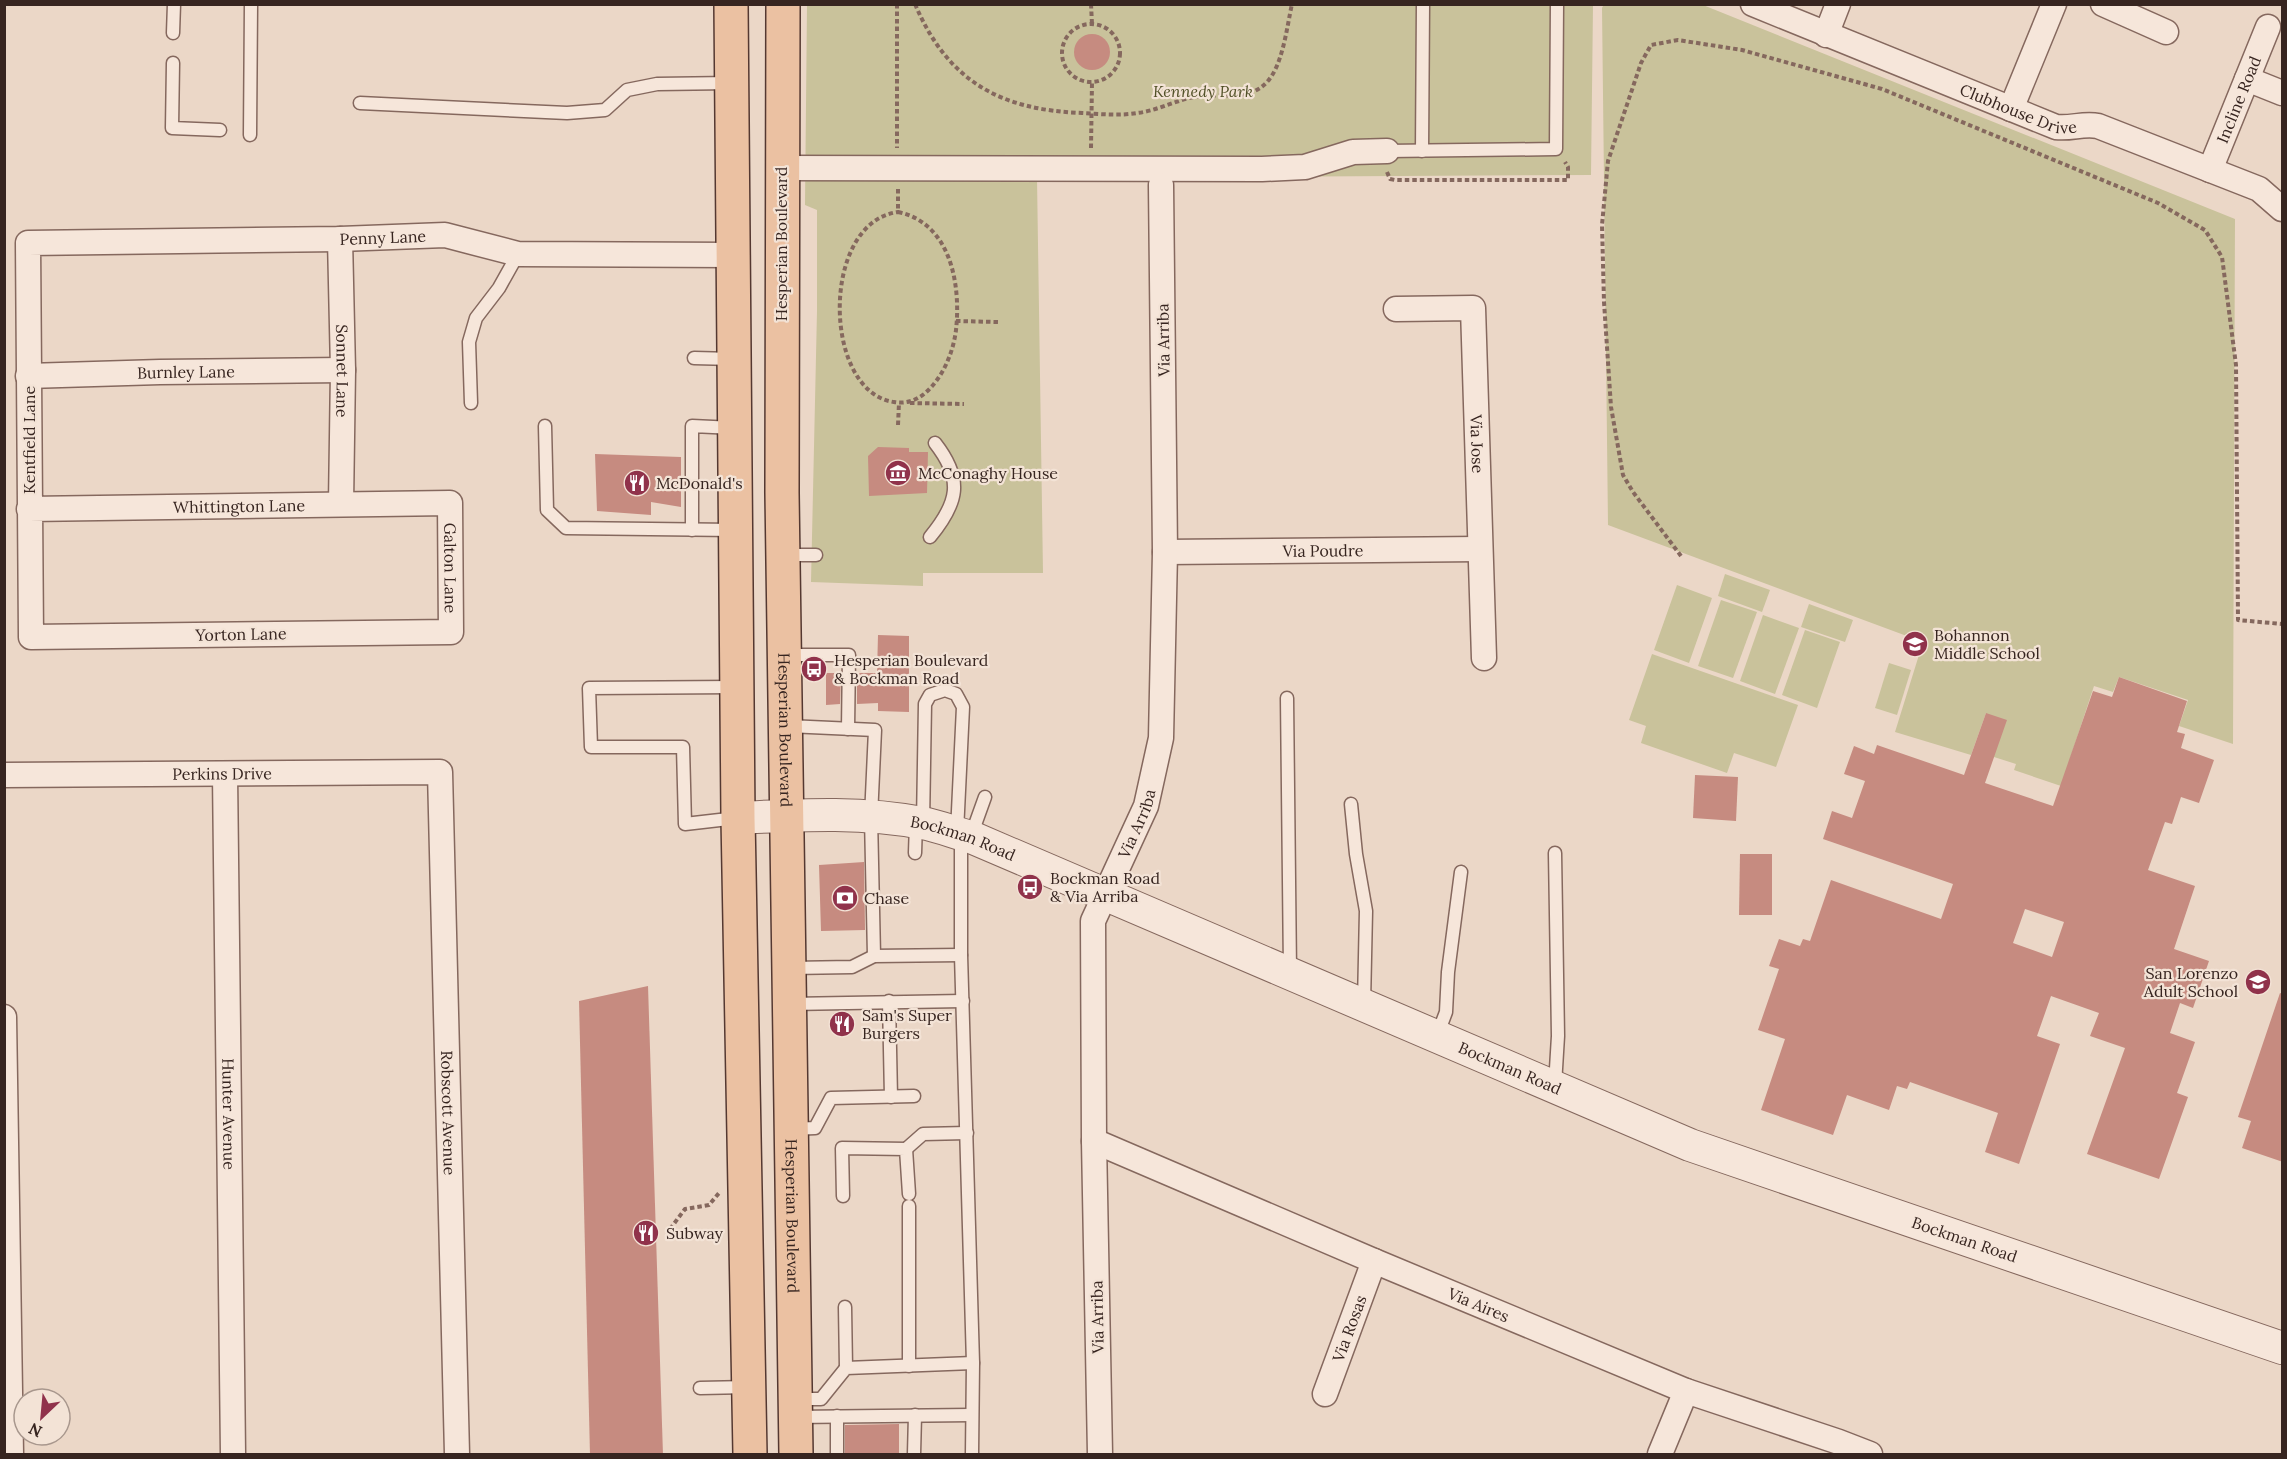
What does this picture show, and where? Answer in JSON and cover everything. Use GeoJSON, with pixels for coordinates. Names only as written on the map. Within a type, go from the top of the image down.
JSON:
{"type":"FeatureCollection","features":[{"type":"Feature","properties":{"kind":"main road"},"geometry":{"type":"LineString","coordinates":[[731,4],[738,818],[750,1455]]}},
{"type":"Feature","properties":{"kind":"main road","name":"Hesperian Boulevard"},"geometry":{"type":"LineString","coordinates":[[783,4],[782,555],[796,1455]]}},
{"type":"Feature","properties":{"kind":"main road"},"geometry":{"type":"LineString","coordinates":[[734,359],[768,387],[781,431]]}},
{"type":"Feature","properties":{"kind":"main road"},"geometry":{"type":"LineString","coordinates":[[747,1205],[767,1257],[772,1384],[795,1408]]}},
{"type":"Feature","properties":{"kind":"main road"},"geometry":{"type":"LineString","coordinates":[[750,1387],[776,1412],[776,1455]]}},
{"type":"Feature","properties":{"kind":"street","name":"Clubhouse Drive"},"geometry":{"type":"LineString","coordinates":[[1753,4],[2056,127],[2066,128],[2087,124],[2098,126],[2259,189],[2283,209]]}},
{"type":"Feature","properties":{"kind":"street"},"geometry":{"type":"LineString","coordinates":[[1826,35],[1838,4]]}},
{"type":"Feature","properties":{"kind":"street"},"geometry":{"type":"LineString","coordinates":[[2011,109],[2054,4]]}},
{"type":"Feature","properties":{"kind":"street"},"geometry":{"type":"LineString","coordinates":[[2103,4],[2166,32]]}},
{"type":"Feature","properties":{"kind":"street","name":"Incline Road"},"geometry":{"type":"LineString","coordinates":[[2210,170],[2268,27]]}},
{"type":"Feature","properties":{"kind":"street"},"geometry":{"type":"LineString","coordinates":[[2247,79],[2283,93]]}},
{"type":"Feature","properties":{"kind":"street"},"geometry":{"type":"LineString","coordinates":[[782,168],[1262,170],[1305,167],[1353,152],[1387,157]]}},
{"type":"Feature","properties":{"kind":"street","name":"Via Arriba"},"geometry":{"type":"LineString","coordinates":[[1100,1455],[1094,1141],[1093,921],[1146,806],[1161,738],[1165,552],[1161,185]]}},
{"type":"Feature","properties":{"kind":"street","name":"Penny Lane"},"geometry":{"type":"LineString","coordinates":[[28,243],[340,239],[445,235],[518,254],[734,255]]}},
{"type":"Feature","properties":{"kind":"street","name":"Sonnet Lane"},"geometry":{"type":"LineString","coordinates":[[340,239],[343,370],[341,504]]}},
{"type":"Feature","properties":{"kind":"street","name":"Kentfield Lane"},"geometry":{"type":"LineString","coordinates":[[28,243],[31,637]]}},
{"type":"Feature","properties":{"kind":"street","name":"Via Jose"},"geometry":{"type":"LineString","coordinates":[[1396,309],[1473,308],[1484,658]]}},
{"type":"Feature","properties":{"kind":"street","name":"Burnley Lane"},"geometry":{"type":"LineString","coordinates":[[28,376],[343,370]]}},
{"type":"Feature","properties":{"kind":"street","name":"Whittington Lane"},"geometry":{"type":"LineString","coordinates":[[29,509],[450,504]]}},
{"type":"Feature","properties":{"kind":"street","name":"Galton Lane"},"geometry":{"type":"LineString","coordinates":[[450,504],[451,632]]}},
{"type":"Feature","properties":{"kind":"street","name":"Via Poudre"},"geometry":{"type":"LineString","coordinates":[[1165,552],[1479,549]]}},
{"type":"Feature","properties":{"kind":"street","name":"Yorton Lane"},"geometry":{"type":"LineString","coordinates":[[31,637],[451,632]]}},
{"type":"Feature","properties":{"kind":"street","name":"Perkins Drive"},"geometry":{"type":"LineString","coordinates":[[4,776],[440,772]]}},
{"type":"Feature","properties":{"kind":"street","name":"Robscott Avenue"},"geometry":{"type":"LineString","coordinates":[[440,772],[457,1455]]}},
{"type":"Feature","properties":{"kind":"street","name":"Hunter Avenue"},"geometry":{"type":"LineString","coordinates":[[225,774],[233,1455]]}},
{"type":"Feature","properties":{"kind":"street","name":"Bockman Road"},"geometry":{"type":"LineString","coordinates":[[738,818],[828,815],[871,818],[920,823],[963,835],[1105,893],[1728,1159],[2283,1348]]}},
{"type":"Feature","properties":{"kind":"street"},"geometry":{"type":"LineString","coordinates":[[4,1017],[11,1455]]}},
{"type":"Feature","properties":{"kind":"street","name":"Via Aires"},"geometry":{"type":"LineString","coordinates":[[1094,1141],[1374,1262],[1686,1391],[1839,1442],[1870,1455]]}},
{"type":"Feature","properties":{"kind":"street","name":"Via Rosas"},"geometry":{"type":"LineString","coordinates":[[1325,1394],[1374,1262]]}},
{"type":"Feature","properties":{"kind":"street"},"geometry":{"type":"LineString","coordinates":[[1660,1455],[1686,1391]]}},
{"type":"Feature","properties":{"kind":"lane"},"geometry":{"type":"LineString","coordinates":[[173,33],[174,4]]}},
{"type":"Feature","properties":{"kind":"lane"},"geometry":{"type":"LineString","coordinates":[[250,135],[251,4]]}},
{"type":"Feature","properties":{"kind":"lane"},"geometry":{"type":"LineString","coordinates":[[1422,151],[1423,4]]}},
{"type":"Feature","properties":{"kind":"lane"},"geometry":{"type":"LineString","coordinates":[[1387,157],[1422,151],[1556,149],[1557,4]]}},
{"type":"Feature","properties":{"kind":"lane"},"geometry":{"type":"LineString","coordinates":[[173,63],[172,128],[220,130]]}},
{"type":"Feature","properties":{"kind":"lane"},"geometry":{"type":"LineString","coordinates":[[360,103],[567,113],[605,110],[627,90],[657,84],[732,83]]}},
{"type":"Feature","properties":{"kind":"lane"},"geometry":{"type":"LineString","coordinates":[[471,403],[469,342],[476,318],[500,288],[518,254]]}},
{"type":"Feature","properties":{"kind":"lane"},"geometry":{"type":"LineString","coordinates":[[694,358],[734,359]]}},
{"type":"Feature","properties":{"kind":"lane"},"geometry":{"type":"LineString","coordinates":[[545,426],[547,510],[566,528],[736,530]]}},
{"type":"Feature","properties":{"kind":"lane"},"geometry":{"type":"LineString","coordinates":[[692,530],[693,426],[735,428]]}},
{"type":"Feature","properties":{"kind":"lane"},"geometry":{"type":"LineString","coordinates":[[930,537],[950,510],[954,495],[953,480],[946,457],[935,443]]}},
{"type":"Feature","properties":{"kind":"lane"},"geometry":{"type":"LineString","coordinates":[[782,555],[816,555]]}},
{"type":"Feature","properties":{"kind":"lane"},"geometry":{"type":"LineString","coordinates":[[783,654],[849,655],[848,729]]}},
{"type":"Feature","properties":{"kind":"lane"},"geometry":{"type":"LineString","coordinates":[[737,687],[590,688],[591,747],[683,747],[685,824],[738,818]]}},
{"type":"Feature","properties":{"kind":"lane"},"geometry":{"type":"LineString","coordinates":[[915,853],[920,823],[925,704],[930,695],[945,690],[956,694],[963,707],[961,955],[973,1364],[972,1455]]}},
{"type":"Feature","properties":{"kind":"lane"},"geometry":{"type":"LineString","coordinates":[[1287,698],[1290,972]]}},
{"type":"Feature","properties":{"kind":"lane"},"geometry":{"type":"LineString","coordinates":[[784,726],[875,730],[871,818],[874,956]]}},
{"type":"Feature","properties":{"kind":"lane"},"geometry":{"type":"LineString","coordinates":[[963,835],[985,797]]}},
{"type":"Feature","properties":{"kind":"lane"},"geometry":{"type":"LineString","coordinates":[[1351,804],[1356,854],[1366,911],[1364,1005]]}},
{"type":"Feature","properties":{"kind":"lane"},"geometry":{"type":"LineString","coordinates":[[1555,853],[1558,1036],[1555,1086]]}},
{"type":"Feature","properties":{"kind":"lane"},"geometry":{"type":"LineString","coordinates":[[1437,1036],[1446,1012],[1448,972],[1461,872]]}},
{"type":"Feature","properties":{"kind":"lane"},"geometry":{"type":"LineString","coordinates":[[787,968],[852,967],[874,956],[961,955]]}},
{"type":"Feature","properties":{"kind":"lane"},"geometry":{"type":"LineString","coordinates":[[889,1001],[891,1097]]}},
{"type":"Feature","properties":{"kind":"lane"},"geometry":{"type":"LineString","coordinates":[[788,1004],[963,1001]]}},
{"type":"Feature","properties":{"kind":"lane"},"geometry":{"type":"LineString","coordinates":[[790,1129],[815,1128],[831,1098],[914,1096]]}},
{"type":"Feature","properties":{"kind":"lane"},"geometry":{"type":"LineString","coordinates":[[843,1196],[842,1148],[906,1149],[923,1134],[967,1132]]}},
{"type":"Feature","properties":{"kind":"lane"},"geometry":{"type":"LineString","coordinates":[[906,1149],[909,1200],[909,1366]]}},
{"type":"Feature","properties":{"kind":"lane"},"geometry":{"type":"LineString","coordinates":[[795,1408],[821,1399],[846,1368],[845,1306]]}},
{"type":"Feature","properties":{"kind":"lane"},"geometry":{"type":"LineString","coordinates":[[846,1368],[973,1364]]}},
{"type":"Feature","properties":{"kind":"lane"},"geometry":{"type":"LineString","coordinates":[[700,1388],[750,1387]]}},
{"type":"Feature","properties":{"kind":"lane"},"geometry":{"type":"LineString","coordinates":[[795,1408],[837,1416],[971,1415]]}},
{"type":"Feature","properties":{"kind":"lane"},"geometry":{"type":"LineString","coordinates":[[914,1455],[915,1415]]}},
{"type":"Feature","properties":{"kind":"lane"},"geometry":{"type":"LineString","coordinates":[[837,1416],[837,1455]]}},
{"type":"Feature","properties":{"kind":"path"},"geometry":{"type":"LineString","coordinates":[[897,4],[897,157]]}},
{"type":"Feature","properties":{"kind":"path"},"geometry":{"type":"LineString","coordinates":[[915,4],[935,42],[951,63],[993,95],[1031,109],[1092,114],[1135,114],[1193,97],[1234,96],[1247,94],[1259,88],[1273,74],[1286,35],[1292,4]]}},
{"type":"Feature","properties":{"kind":"path"},"geometry":{"type":"LineString","coordinates":[[1091,4],[1092,24]]}},
{"type":"Feature","properties":{"kind":"path"},"geometry":{"type":"LineString","coordinates":[[1092,24],[1110,31],[1116,39],[1120,58],[1117,68],[1110,75],[1092,82],[1074,77],[1064,62],[1062,53],[1068,36],[1074,30],[1092,24]]}},
{"type":"Feature","properties":{"kind":"path"},"geometry":{"type":"LineString","coordinates":[[1682,556],[1633,492],[1623,475],[1611,407],[1604,302],[1602,225],[1608,161],[1641,63],[1651,45],[1678,40],[1742,50],[1882,89],[2158,203],[2205,230],[2222,257],[2236,364],[2238,620],[2283,624]]}},
{"type":"Feature","properties":{"kind":"path"},"geometry":{"type":"LineString","coordinates":[[1091,149],[1092,82]]}},
{"type":"Feature","properties":{"kind":"path"},"geometry":{"type":"LineString","coordinates":[[1387,157],[1390,179],[1395,180],[1568,180],[1568,167],[1556,149]]}},
{"type":"Feature","properties":{"kind":"path"},"geometry":{"type":"LineString","coordinates":[[898,182],[898,212]]}},
{"type":"Feature","properties":{"kind":"path"},"geometry":{"type":"LineString","coordinates":[[898,403],[917,399],[938,378],[952,349],[957,321],[956,287],[949,260],[940,240],[923,221],[898,212],[887,213],[868,225],[854,245],[842,282],[840,317],[846,352],[862,382],[878,397],[886,401],[898,403],[964,404]]}},
{"type":"Feature","properties":{"kind":"path"},"geometry":{"type":"LineString","coordinates":[[957,321],[998,322]]}},
{"type":"Feature","properties":{"kind":"path"},"geometry":{"type":"LineString","coordinates":[[898,403],[898,425]]}},
{"type":"Feature","properties":{"kind":"path"},"geometry":{"type":"LineString","coordinates":[[670,1229],[685,1209],[709,1205],[746,1161]]}},
{"type":"Feature","properties":{"kind":"green space"},"geometry":{"type":"Polygon","coordinates":[[[1604,4],[1703,5],[2235,219],[2233,744],[2179,726],[2188,700],[2119,677],[2113,692],[2094,686],[2061,786],[2014,770],[2016,764],[1994,757],[1986,713],[1971,755],[1895,732],[1923,642],[1608,525],[1602,8],[1604,4]]]}},
{"type":"Feature","properties":{"kind":"green space","name":"Kennedy Park"},"geometry":{"type":"Polygon","coordinates":[[[807,5],[1593,5],[1591,175],[1037,178],[1043,573],[923,573],[923,586],[811,582],[817,210],[805,205],[807,5]]]}},
{"type":"Feature","properties":{"kind":"green space"},"geometry":{"type":"Polygon","coordinates":[[[1725,574],[1770,590],[1762,612],[1718,596],[1725,574]]]}},
{"type":"Feature","properties":{"kind":"green space"},"geometry":{"type":"Polygon","coordinates":[[[1677,585],[1712,598],[1689,663],[1654,650],[1677,585]]]}},
{"type":"Feature","properties":{"kind":"green space"},"geometry":{"type":"Polygon","coordinates":[[[1721,600],[1757,612],[1733,678],[1698,666],[1721,600]]]}},
{"type":"Feature","properties":{"kind":"green space"},"geometry":{"type":"Polygon","coordinates":[[[1809,604],[1853,620],[1845,642],[1801,627],[1809,604]]]}},
{"type":"Feature","properties":{"kind":"green space"},"geometry":{"type":"Polygon","coordinates":[[[1763,615],[1799,628],[1775,694],[1740,681],[1763,615]]]}},
{"type":"Feature","properties":{"kind":"green space"},"geometry":{"type":"Polygon","coordinates":[[[1805,630],[1840,642],[1817,708],[1782,695],[1805,630]]]}},
{"type":"Feature","properties":{"kind":"green space"},"geometry":{"type":"Polygon","coordinates":[[[1652,654],[1798,705],[1776,767],[1734,753],[1727,773],[1641,743],[1646,726],[1629,720],[1652,654]]]}},
{"type":"Feature","properties":{"kind":"green space"},"geometry":{"type":"Polygon","coordinates":[[[1889,663],[1911,670],[1897,715],[1875,708],[1889,663]]]}},
{"type":"Feature","properties":{"kind":"building"},"geometry":{"type":"Polygon","coordinates":[[[1092,34],[1105,39],[1110,52],[1105,65],[1092,70],[1079,65],[1074,52],[1079,39],[1092,34]]]}},
{"type":"Feature","properties":{"kind":"building","name":"McConaghy House"},"geometry":{"type":"Polygon","coordinates":[[[878,447],[909,448],[909,452],[928,452],[927,493],[869,496],[868,456],[878,447]]]}},
{"type":"Feature","properties":{"kind":"building"},"geometry":{"type":"Polygon","coordinates":[[[595,454],[681,457],[681,507],[651,502],[651,515],[597,511],[595,454]]]}},
{"type":"Feature","properties":{"kind":"building"},"geometry":{"type":"Polygon","coordinates":[[[878,635],[909,636],[909,712],[878,711],[878,703],[857,704],[857,673],[877,673],[878,635]]]}},
{"type":"Feature","properties":{"kind":"building"},"geometry":{"type":"Polygon","coordinates":[[[826,673],[841,673],[840,704],[826,705],[826,673]]]}},
{"type":"Feature","properties":{"kind":"building"},"geometry":{"type":"Polygon","coordinates":[[[2119,677],[2187,701],[2177,732],[2185,734],[2181,748],[2214,760],[2199,803],[2181,797],[2172,824],[2165,822],[2148,870],[2195,886],[2174,949],[2209,961],[2193,1008],[2180,1003],[2170,1033],[2195,1042],[2177,1093],[2188,1097],[2159,1179],[2087,1154],[2125,1048],[2090,1036],[2099,1013],[2051,996],[2037,1036],[2060,1044],[2019,1164],[1985,1152],[1998,1113],[1910,1082],[1907,1089],[1897,1086],[1889,1110],[1847,1095],[1833,1135],[1761,1110],[1785,1039],[1758,1030],[1779,969],[1769,966],[1779,939],[1800,946],[1803,939],[1810,941],[1831,880],[1941,919],[1953,884],[1823,839],[1832,811],[1852,818],[1865,781],[1844,774],[1854,746],[1874,754],[1877,745],[1964,775],[1986,713],[2007,720],[1985,783],[2053,806],[2093,691],[2112,697],[2119,677]],[[2025,909],[2013,943],[2052,957],[2064,922],[2025,909]]]}},
{"type":"Feature","properties":{"kind":"building"},"geometry":{"type":"Polygon","coordinates":[[[1695,775],[1738,777],[1736,821],[1693,818],[1695,775]]]}},
{"type":"Feature","properties":{"kind":"building"},"geometry":{"type":"Polygon","coordinates":[[[1740,854],[1772,854],[1772,915],[1739,915],[1740,854]]]}},
{"type":"Feature","properties":{"kind":"building","name":"Chase"},"geometry":{"type":"Polygon","coordinates":[[[864,862],[865,930],[821,931],[819,865],[864,862]]]}},
{"type":"Feature","properties":{"kind":"building"},"geometry":{"type":"Polygon","coordinates":[[[648,986],[663,1455],[590,1455],[579,1001],[648,986]]]}},
{"type":"Feature","properties":{"kind":"building"},"geometry":{"type":"Polygon","coordinates":[[[2280,993],[2283,994],[2283,1162],[2242,1148],[2251,1121],[2238,1117],[2280,993]]]}},
{"type":"Feature","properties":{"kind":"building"},"geometry":{"type":"Polygon","coordinates":[[[899,1424],[899,1455],[845,1455],[845,1425],[899,1424]]]}},
{"type":"Feature","properties":{"kind":"place","name":"McConaghy House"},"geometry":{"type":"Point","coordinates":[898,473]}},
{"type":"Feature","properties":{"kind":"place","name":"McDonald's"},"geometry":{"type":"Point","coordinates":[637,483]}},
{"type":"Feature","properties":{"kind":"place","name":"Bohannon Middle School"},"geometry":{"type":"Point","coordinates":[1915,644]}},
{"type":"Feature","properties":{"kind":"place","name":"Hesperian Boulevard & Bockman Road"},"geometry":{"type":"Point","coordinates":[814,669]}},
{"type":"Feature","properties":{"kind":"place","name":"Bockman Road & Via Arriba"},"geometry":{"type":"Point","coordinates":[1030,887]}},
{"type":"Feature","properties":{"kind":"place","name":"Chase"},"geometry":{"type":"Point","coordinates":[845,898]}},
{"type":"Feature","properties":{"kind":"place","name":"San Lorenzo Adult School"},"geometry":{"type":"Point","coordinates":[2258,982]}},
{"type":"Feature","properties":{"kind":"place","name":"Sam's Super Burgers"},"geometry":{"type":"Point","coordinates":[842,1024]}},
{"type":"Feature","properties":{"kind":"place","name":"Subway"},"geometry":{"type":"Point","coordinates":[646,1233]}}]}
